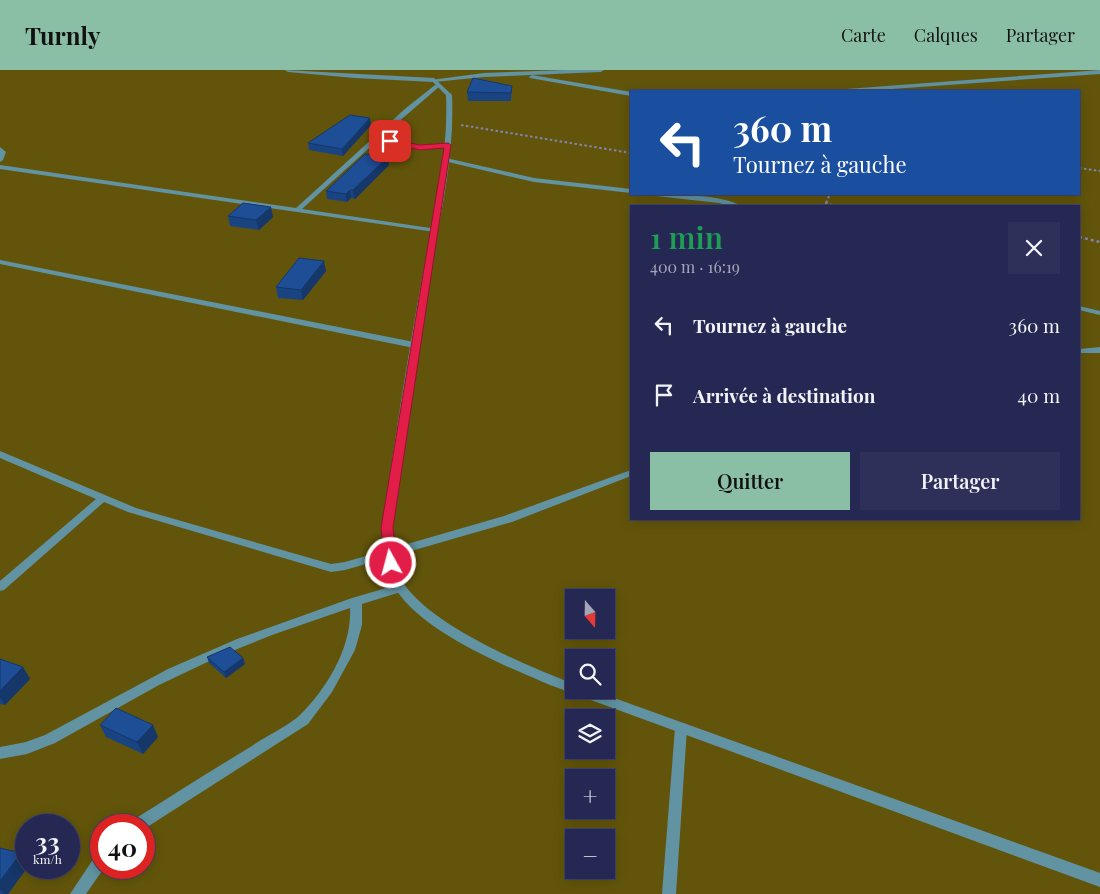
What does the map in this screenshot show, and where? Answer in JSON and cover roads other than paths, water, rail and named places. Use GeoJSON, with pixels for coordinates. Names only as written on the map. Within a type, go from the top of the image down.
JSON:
{"type":"FeatureCollection","features":[{"type":"Feature","properties":{"kind":"street"},"geometry":{"type":"LineString","coordinates":[[288,70],[436,83],[484,75],[601,70]]}},
{"type":"Feature","properties":{"kind":"street"},"geometry":{"type":"LineString","coordinates":[[484,75],[500,70]]}},
{"type":"Feature","properties":{"kind":"street"},"geometry":{"type":"LineString","coordinates":[[859,90],[1100,72]]}},
{"type":"Feature","properties":{"kind":"street"},"geometry":{"type":"LineString","coordinates":[[512,74],[630,94]]}},
{"type":"Feature","properties":{"kind":"street"},"geometry":{"type":"LineString","coordinates":[[436,83],[449,95],[450,123],[448,145],[414,346],[387,528],[388,552],[393,574],[400,588],[416,605],[478,645],[531,673],[565,686]]}},
{"type":"Feature","properties":{"kind":"street"},"geometry":{"type":"LineString","coordinates":[[296,211],[436,83]]}},
{"type":"Feature","properties":{"kind":"street"},"geometry":{"type":"LineString","coordinates":[[378,138],[420,148],[448,145]]}},
{"type":"Feature","properties":{"kind":"street"},"geometry":{"type":"LineString","coordinates":[[0,149],[3,152],[0,160]]}},
{"type":"Feature","properties":{"kind":"street"},"geometry":{"type":"LineString","coordinates":[[446,160],[525,179],[630,191]]}},
{"type":"Feature","properties":{"kind":"street"},"geometry":{"type":"LineString","coordinates":[[0,166],[435,230]]}},
{"type":"Feature","properties":{"kind":"street"},"geometry":{"type":"LineString","coordinates":[[665,195],[719,201],[734,205]]}},
{"type":"Feature","properties":{"kind":"street"},"geometry":{"type":"LineString","coordinates":[[0,262],[414,346]]}},
{"type":"Feature","properties":{"kind":"street"},"geometry":{"type":"LineString","coordinates":[[1080,308],[1100,313]]}},
{"type":"Feature","properties":{"kind":"street"},"geometry":{"type":"LineString","coordinates":[[1080,351],[1100,350]]}},
{"type":"Feature","properties":{"kind":"street"},"geometry":{"type":"LineString","coordinates":[[0,454],[132,510],[331,568],[345,566],[388,552],[508,519],[630,473]]}},
{"type":"Feature","properties":{"kind":"street"},"geometry":{"type":"LineString","coordinates":[[0,587],[103,498]]}},
{"type":"Feature","properties":{"kind":"street"},"geometry":{"type":"LineString","coordinates":[[0,753],[26,748],[50,739],[190,665],[356,601],[400,588]]}},
{"type":"Feature","properties":{"kind":"street"},"geometry":{"type":"LineString","coordinates":[[155,814],[303,720],[317,704],[350,647],[356,625],[356,601]]}},
{"type":"Feature","properties":{"kind":"street"},"geometry":{"type":"LineString","coordinates":[[602,699],[1100,880]]}},
{"type":"Feature","properties":{"kind":"street"},"geometry":{"type":"LineString","coordinates":[[669,894],[681,728]]}},
{"type":"Feature","properties":{"kind":"street"},"geometry":{"type":"LineString","coordinates":[[78,894],[90,876]]}}]}
